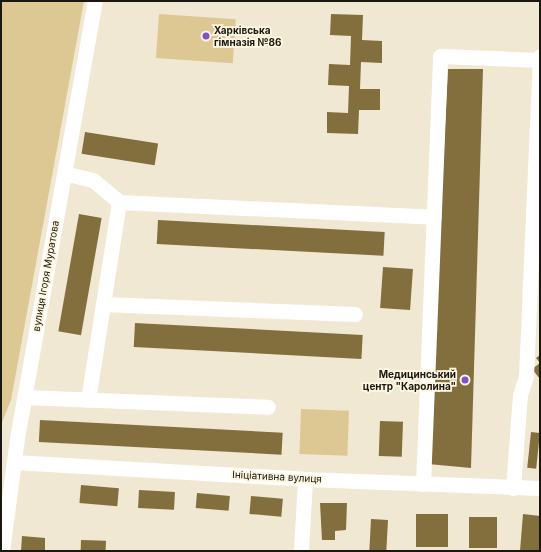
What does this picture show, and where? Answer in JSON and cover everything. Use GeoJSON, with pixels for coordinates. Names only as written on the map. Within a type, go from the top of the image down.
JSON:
{"type":"FeatureCollection","features":[{"type":"Feature","properties":{"kind":"street","name":"вулиця Ігоря Муратова"},"geometry":{"type":"LineString","coordinates":[[2,551],[24,397],[95,1]]}},
{"type":"Feature","properties":{"kind":"street"},"geometry":{"type":"LineString","coordinates":[[423,484],[440,56],[540,60]]}},
{"type":"Feature","properties":{"kind":"street"},"geometry":{"type":"LineString","coordinates":[[513,488],[520,395],[526,376],[537,156],[540,56]]}},
{"type":"Feature","properties":{"kind":"street"},"geometry":{"type":"LineString","coordinates":[[64,173],[93,180],[119,202],[434,217]]}},
{"type":"Feature","properties":{"kind":"street"},"geometry":{"type":"LineString","coordinates":[[88,400],[119,202]]}},
{"type":"Feature","properties":{"kind":"street"},"geometry":{"type":"LineString","coordinates":[[102,304],[355,314]]}},
{"type":"Feature","properties":{"kind":"street"},"geometry":{"type":"LineString","coordinates":[[24,397],[268,407]]}},
{"type":"Feature","properties":{"kind":"street","name":"Ініціативна вулиця"},"geometry":{"type":"LineString","coordinates":[[14,462],[305,479],[540,488]]}},
{"type":"Feature","properties":{"kind":"street"},"geometry":{"type":"LineString","coordinates":[[301,551],[305,479]]}},
{"type":"Feature","properties":{"kind":"shaded area"},"geometry":{"type":"Polygon","coordinates":[[[1,1],[84,1],[11,400],[1,425],[1,1]]]}},
{"type":"Feature","properties":{"kind":"shaded area"},"geometry":{"type":"Polygon","coordinates":[[[159,14],[236,19],[233,63],[156,58],[159,14]]]}},
{"type":"Feature","properties":{"kind":"shaded area"},"geometry":{"type":"Polygon","coordinates":[[[301,409],[349,411],[347,456],[299,454],[301,409]]]}},
{"type":"Feature","properties":{"kind":"building"},"geometry":{"type":"Polygon","coordinates":[[[331,14],[363,15],[362,40],[382,41],[382,63],[361,62],[360,89],[380,89],[380,110],[359,110],[358,134],[327,133],[327,112],[348,113],[349,86],[328,85],[329,64],[350,65],[351,36],[330,35],[331,14]]]}},
{"type":"Feature","properties":{"kind":"building"},"geometry":{"type":"Polygon","coordinates":[[[448,69],[483,69],[471,468],[428,464],[448,69]]]}},
{"type":"Feature","properties":{"kind":"building"},"geometry":{"type":"Polygon","coordinates":[[[85,132],[158,144],[155,165],[82,154],[85,132]]]}},
{"type":"Feature","properties":{"kind":"building"},"geometry":{"type":"Polygon","coordinates":[[[79,214],[102,218],[81,335],[58,331],[79,214]]]}},
{"type":"Feature","properties":{"kind":"building"},"geometry":{"type":"Polygon","coordinates":[[[158,220],[385,232],[383,256],[157,244],[158,220]]]}},
{"type":"Feature","properties":{"kind":"building"},"geometry":{"type":"Polygon","coordinates":[[[383,267],[413,269],[410,310],[380,308],[383,267]]]}},
{"type":"Feature","properties":{"kind":"building"},"geometry":{"type":"Polygon","coordinates":[[[135,323],[363,335],[361,359],[134,347],[135,323]]]}},
{"type":"Feature","properties":{"kind":"building"},"geometry":{"type":"Polygon","coordinates":[[[540,355],[540,363],[536,358],[540,355]]]}},
{"type":"Feature","properties":{"kind":"building"},"geometry":{"type":"Polygon","coordinates":[[[540,363],[540,379],[532,369],[540,363]]]}},
{"type":"Feature","properties":{"kind":"building"},"geometry":{"type":"Polygon","coordinates":[[[40,420],[283,433],[282,455],[39,442],[40,420]]]}},
{"type":"Feature","properties":{"kind":"building"},"geometry":{"type":"Polygon","coordinates":[[[380,421],[403,422],[402,457],[379,456],[380,421]]]}},
{"type":"Feature","properties":{"kind":"building"},"geometry":{"type":"Polygon","coordinates":[[[531,432],[540,433],[536,469],[527,468],[531,432]]]}},
{"type":"Feature","properties":{"kind":"building"},"geometry":{"type":"Polygon","coordinates":[[[81,485],[119,488],[117,506],[79,503],[81,485]]]}},
{"type":"Feature","properties":{"kind":"building"},"geometry":{"type":"Polygon","coordinates":[[[139,490],[175,492],[174,510],[138,508],[139,490]]]}},
{"type":"Feature","properties":{"kind":"building"},"geometry":{"type":"Polygon","coordinates":[[[197,493],[230,496],[229,511],[196,508],[197,493]]]}},
{"type":"Feature","properties":{"kind":"building"},"geometry":{"type":"Polygon","coordinates":[[[251,496],[283,499],[281,517],[249,514],[251,496]]]}},
{"type":"Feature","properties":{"kind":"building"},"geometry":{"type":"Polygon","coordinates":[[[320,503],[347,503],[346,530],[335,531],[335,540],[322,540],[320,503]]]}},
{"type":"Feature","properties":{"kind":"building"},"geometry":{"type":"Polygon","coordinates":[[[416,514],[448,514],[448,547],[416,547],[416,514]]]}},
{"type":"Feature","properties":{"kind":"building"},"geometry":{"type":"Polygon","coordinates":[[[523,514],[540,516],[540,551],[520,551],[523,514]]]}},
{"type":"Feature","properties":{"kind":"building"},"geometry":{"type":"Polygon","coordinates":[[[469,517],[497,517],[497,548],[469,548],[469,517]]]}},
{"type":"Feature","properties":{"kind":"building"},"geometry":{"type":"Polygon","coordinates":[[[371,519],[388,520],[386,551],[369,551],[371,519]]]}},
{"type":"Feature","properties":{"kind":"building"},"geometry":{"type":"Polygon","coordinates":[[[22,536],[45,538],[45,551],[21,551],[22,536]]]}},
{"type":"Feature","properties":{"kind":"building"},"geometry":{"type":"Polygon","coordinates":[[[81,540],[106,541],[106,551],[81,551],[81,540]]]}},
{"type":"Feature","properties":{"kind":"place","name":"Харківська гімназія №86"},"geometry":{"type":"Point","coordinates":[206,36]}},
{"type":"Feature","properties":{"kind":"place","name":"Медицинський центр \"Каролина\""},"geometry":{"type":"Point","coordinates":[465,380]}}]}
